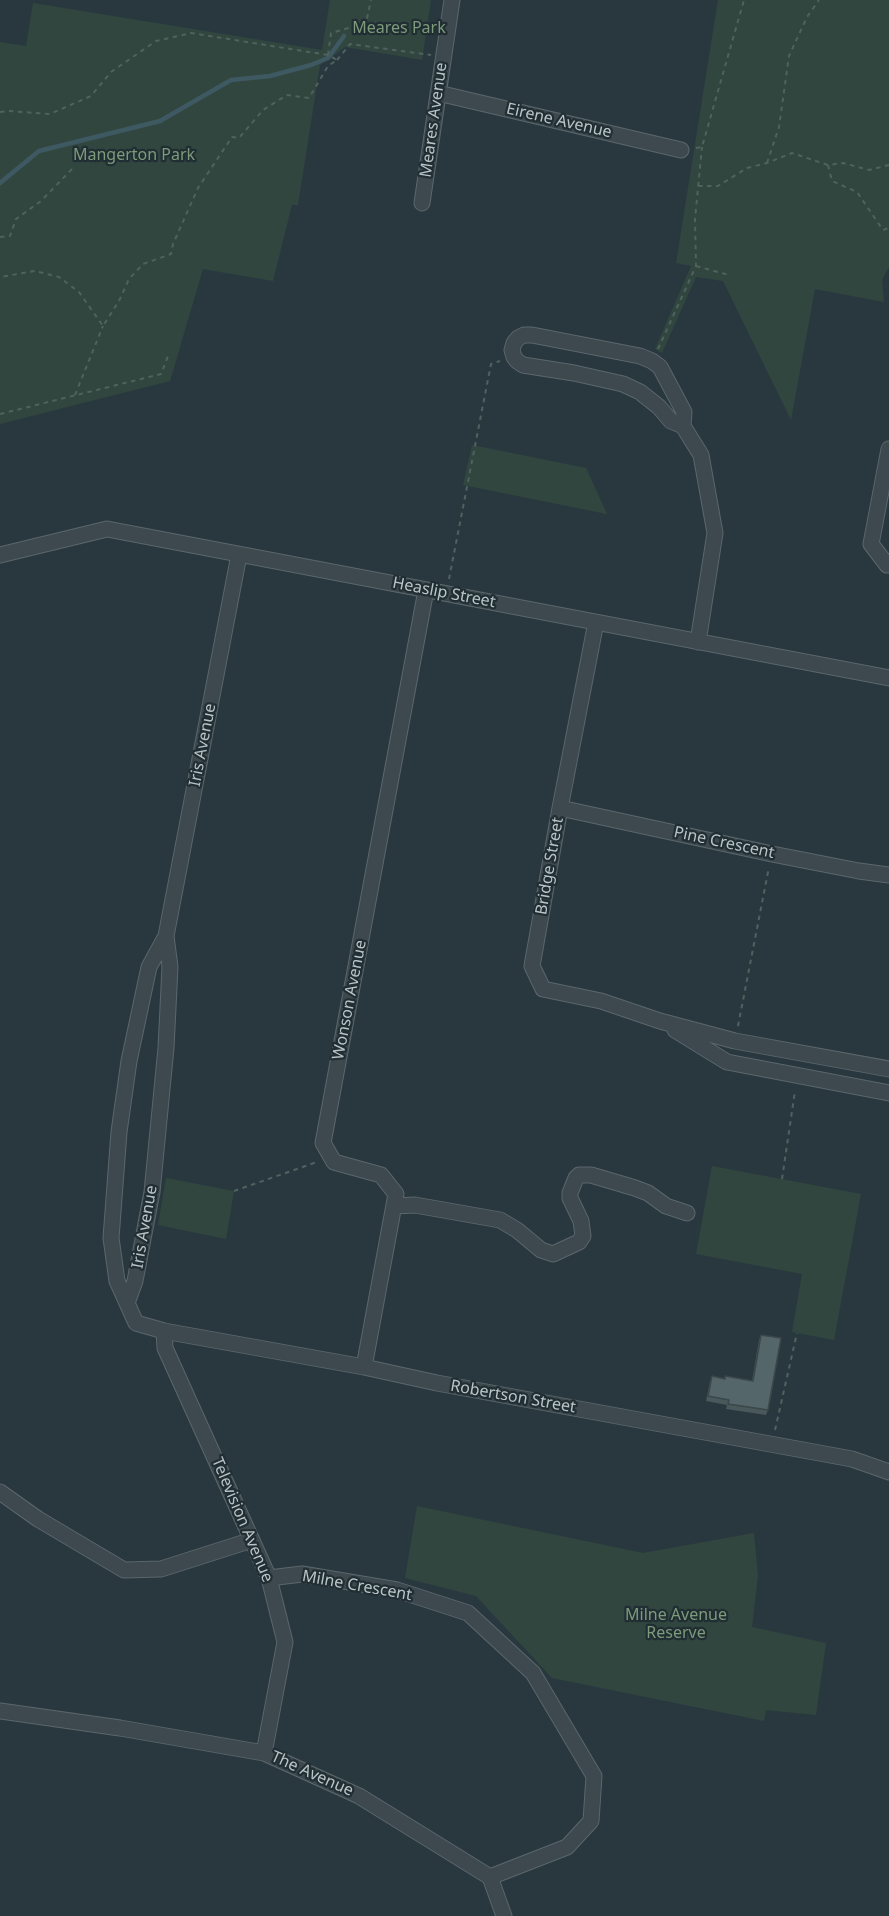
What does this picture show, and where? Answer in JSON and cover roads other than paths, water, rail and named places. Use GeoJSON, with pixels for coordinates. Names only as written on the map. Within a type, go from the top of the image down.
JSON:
{"type":"FeatureCollection","features":[{"type":"Feature","properties":{"kind":"street","name":"Meares Avenue"},"geometry":{"type":"LineString","coordinates":[[422,203],[452,0]]}},
{"type":"Feature","properties":{"kind":"street","name":"Eirene Avenue"},"geometry":{"type":"LineString","coordinates":[[438,93],[681,150]]}},
{"type":"Feature","properties":{"kind":"street"},"geometry":{"type":"LineString","coordinates":[[683,426],[684,412],[660,367],[652,361],[640,356],[524,335],[514,343],[512,350],[514,357],[523,365],[623,384],[640,392],[659,407],[671,421],[683,426],[701,455],[716,533],[698,642]]}},
{"type":"Feature","properties":{"kind":"street"},"geometry":{"type":"LineString","coordinates":[[889,449],[871,544],[889,565]]}},
{"type":"Feature","properties":{"kind":"street","name":"Heaslip Street"},"geometry":{"type":"LineString","coordinates":[[0,555],[106,529],[889,678]]}},
{"type":"Feature","properties":{"kind":"street","name":"Iris Avenue"},"geometry":{"type":"LineString","coordinates":[[136,1323],[117,1281],[111,1238],[119,1132],[129,1061],[149,967],[166,936],[239,555]]}},
{"type":"Feature","properties":{"kind":"street","name":"Wonson Avenue"},"geometry":{"type":"LineString","coordinates":[[394,1206],[396,1194],[381,1175],[334,1162],[323,1143],[426,590]]}},
{"type":"Feature","properties":{"kind":"street","name":"Bridge Street"},"geometry":{"type":"LineString","coordinates":[[596,622],[532,966],[543,989],[601,1001],[660,1021],[735,1041],[889,1069]]}},
{"type":"Feature","properties":{"kind":"street","name":"Pine Crescent"},"geometry":{"type":"LineString","coordinates":[[560,808],[772,854],[889,875]]}},
{"type":"Feature","properties":{"kind":"street","name":"Iris Avenue"},"geometry":{"type":"LineString","coordinates":[[127,1303],[135,1281],[152,1192],[166,1048],[170,967],[166,936]]}},
{"type":"Feature","properties":{"kind":"street","name":"Bridge Street"},"geometry":{"type":"LineString","coordinates":[[660,1021],[727,1062],[889,1093]]}},
{"type":"Feature","properties":{"kind":"street"},"geometry":{"type":"LineString","coordinates":[[364,1367],[394,1206],[415,1205],[500,1220],[517,1230],[541,1250],[553,1254],[579,1242],[583,1236],[581,1221],[570,1198],[570,1192],[579,1175],[591,1175],[635,1188],[648,1193],[666,1206],[687,1213]]}},
{"type":"Feature","properties":{"kind":"street","name":"Robertson Street"},"geometry":{"type":"LineString","coordinates":[[136,1323],[164,1331],[364,1367],[448,1385],[852,1459],[889,1472]]}},
{"type":"Feature","properties":{"kind":"street","name":"Television Avenue"},"geometry":{"type":"LineString","coordinates":[[164,1331],[165,1347],[269,1578],[285,1642],[264,1752]]}},
{"type":"Feature","properties":{"kind":"street"},"geometry":{"type":"LineString","coordinates":[[0,1492],[38,1519],[124,1570],[161,1569],[252,1540]]}},
{"type":"Feature","properties":{"kind":"street","name":"Milne Crescent"},"geometry":{"type":"LineString","coordinates":[[269,1578],[302,1574],[376,1586],[397,1590],[468,1613],[533,1673],[594,1776],[591,1821],[567,1847],[490,1877]]}},
{"type":"Feature","properties":{"kind":"street","name":"The Avenue"},"geometry":{"type":"LineString","coordinates":[[0,1711],[264,1752],[359,1796],[490,1877]]}},
{"type":"Feature","properties":{"kind":"street"},"geometry":{"type":"LineString","coordinates":[[490,1877],[504,1916]]}},
{"type":"Feature","properties":{"kind":"waterway"},"geometry":{"type":"LineString","coordinates":[[0,183],[39,151],[160,121],[231,80],[270,76],[311,65],[328,58],[344,36]]}},
{"type":"Feature","properties":{"kind":"park label","name":"Meares Park"},"geometry":{"type":"Point","coordinates":[399,28]}},
{"type":"Feature","properties":{"kind":"park label","name":"Mangerton Park"},"geometry":{"type":"Point","coordinates":[134,155]}},
{"type":"Feature","properties":{"kind":"park label","name":"Milne Avenue Reserve"},"geometry":{"type":"Point","coordinates":[676,1624]}}]}
